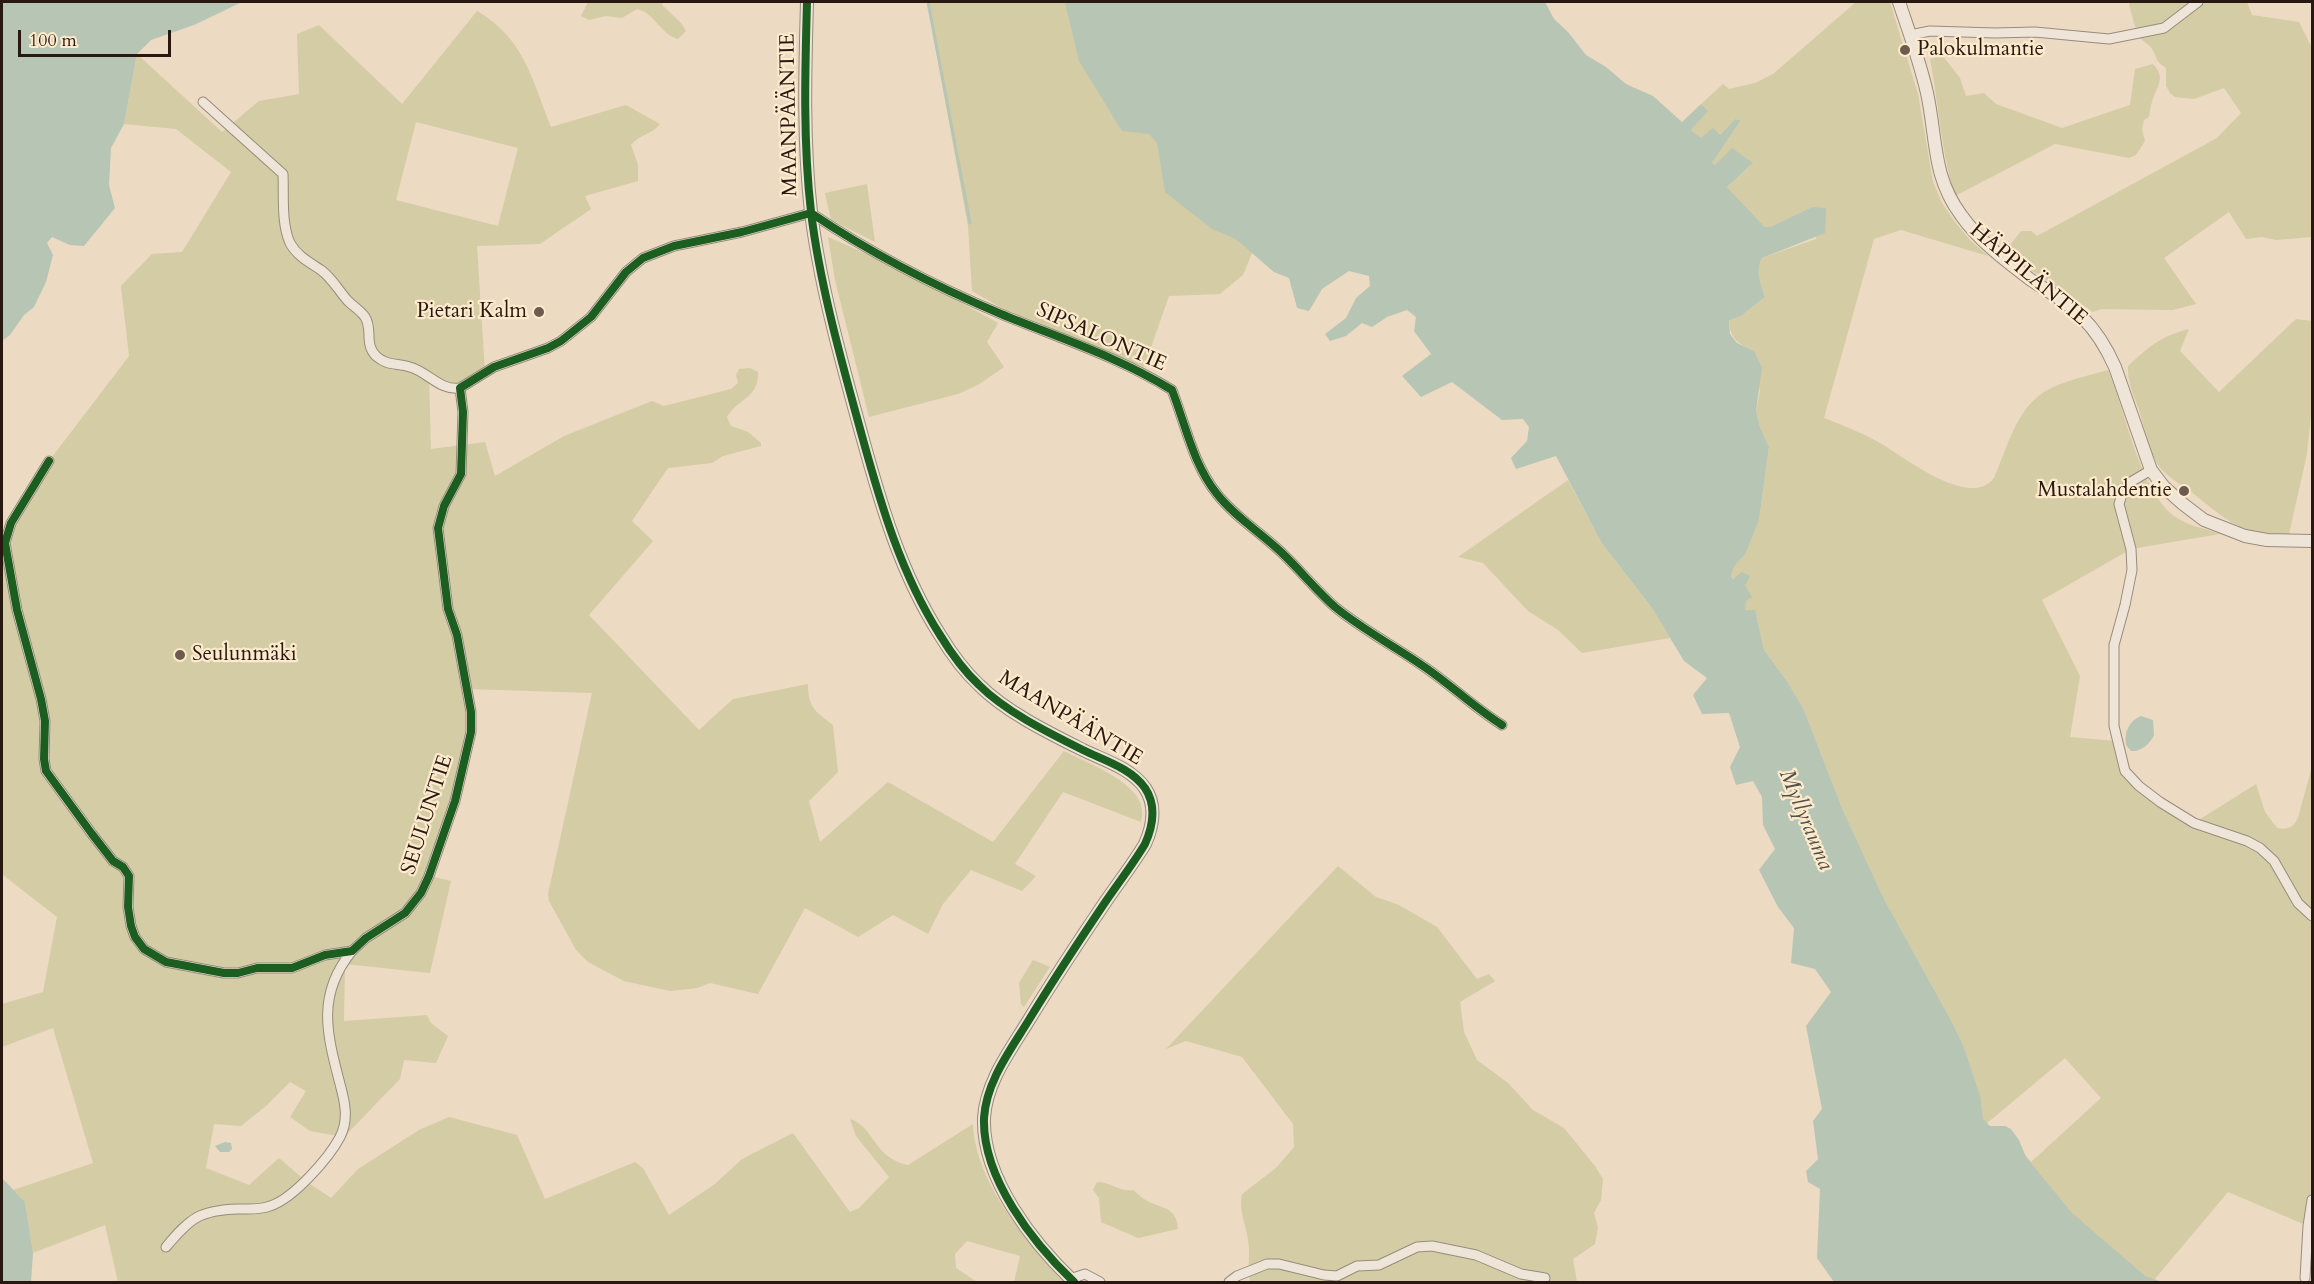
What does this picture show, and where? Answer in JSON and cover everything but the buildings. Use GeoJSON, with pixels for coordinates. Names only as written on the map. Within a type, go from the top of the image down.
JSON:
{"type":"FeatureCollection","features":[{"type":"Feature","properties":{"kind":"street","name":"MAANPÄÄNTIE"},"geometry":{"type":"LineString","coordinates":[[807,2],[804,107],[815,241],[846,378],[892,537],[934,625],[951,652],[986,691],[1034,723],[1125,771],[1142,785],[1151,802],[1152,821],[1145,844],[1031,1017],[999,1070],[986,1102],[984,1117],[987,1148],[997,1178],[1038,1243],[1072,1281]]}},
{"type":"Feature","properties":{"kind":"street","name":"HÄPPILÄNTIE"},"geometry":{"type":"LineString","coordinates":[[1899,2],[1927,92],[1941,179],[1949,199],[1976,235],[2031,280],[2065,302],[2096,333],[2108,351],[2115,368],[2151,470],[2164,487],[2204,520],[2245,536],[2267,540],[2313,541]]}},
{"type":"Feature","properties":{"kind":"street"},"geometry":{"type":"LineString","coordinates":[[1910,35],[1930,31],[2035,32],[2109,39],[2164,28],[2198,2]]}},
{"type":"Feature","properties":{"kind":"street"},"geometry":{"type":"LineString","coordinates":[[203,102],[283,174],[286,234],[292,245],[309,263],[332,280],[347,300],[365,316],[368,322],[369,344],[373,353],[389,364],[410,367],[442,386],[460,388],[494,367],[548,348],[561,341],[591,317],[626,272],[643,258],[674,246],[770,225],[811,213]]}},
{"type":"Feature","properties":{"kind":"street","name":"SIPSALONTIE"},"geometry":{"type":"LineString","coordinates":[[811,213],[855,240],[963,297],[1136,368],[1172,390],[1198,464],[1216,494],[1243,522],[1281,552],[1336,608],[1361,627],[1425,667],[1480,711],[1502,725]]}},
{"type":"Feature","properties":{"kind":"street","name":"SEULUNTIE"},"geometry":{"type":"LineString","coordinates":[[352,951],[366,938],[405,913],[421,893],[455,801],[471,732],[471,712],[459,642],[448,609],[438,528],[444,506],[461,474],[464,439],[460,388]]}},
{"type":"Feature","properties":{"kind":"street"},"geometry":{"type":"LineString","coordinates":[[49,460],[6,534],[6,555],[17,610],[45,720],[46,771],[113,861],[123,867],[129,876],[128,907],[135,938],[144,949],[166,962],[224,973],[238,973],[257,968],[292,968],[325,954],[352,951]]}},
{"type":"Feature","properties":{"kind":"street"},"geometry":{"type":"LineString","coordinates":[[2151,470],[2129,483],[2122,494],[2120,504],[2132,560],[2125,604],[2114,645],[2114,726],[2125,771],[2139,786],[2160,802],[2194,823],[2247,841],[2260,848],[2274,861],[2298,903],[2312,916]]}},
{"type":"Feature","properties":{"kind":"street"},"geometry":{"type":"LineString","coordinates":[[166,1247],[186,1223],[199,1215],[214,1210],[256,1209],[272,1206],[282,1200],[319,1166],[341,1135],[346,1113],[345,1103],[326,1018],[337,971],[352,951]]}},
{"type":"Feature","properties":{"kind":"street"},"geometry":{"type":"LineString","coordinates":[[2305,1278],[2313,1200]]}},
{"type":"Feature","properties":{"kind":"street"},"geometry":{"type":"LineString","coordinates":[[1229,1282],[1237,1275],[1267,1264],[1279,1264],[1337,1276],[1357,1266],[1379,1265],[1417,1247],[1432,1246],[1476,1255],[1521,1274],[1545,1278]]}},
{"type":"Feature","properties":{"kind":"street"},"geometry":{"type":"LineString","coordinates":[[1072,1281],[1085,1274],[1100,1282]]}},
{"type":"Feature","properties":{"kind":"shaded area"},"geometry":{"type":"Polygon","coordinates":[[[588,2],[663,2],[662,5],[686,31],[678,39],[667,33],[643,11],[637,9],[622,18],[606,16],[589,20],[581,16],[588,2]]]}},
{"type":"Feature","properties":{"kind":"shaded area"},"geometry":{"type":"Polygon","coordinates":[[[927,2],[1149,2],[1274,272],[1252,253],[1243,275],[1220,294],[1169,296],[1144,367],[1003,309],[972,291],[968,226],[927,2]]]}},
{"type":"Feature","properties":{"kind":"shaded area"},"geometry":{"type":"Polygon","coordinates":[[[1856,2],[1890,2],[1918,94],[1933,182],[1942,203],[1955,222],[1988,256],[1901,230],[1874,239],[1824,418],[1873,439],[1937,478],[1969,488],[1983,486],[1994,478],[2021,416],[2035,399],[2060,384],[2108,370],[2135,450],[2153,490],[2164,506],[2177,518],[2220,534],[2131,549],[2042,600],[2080,676],[2070,737],[2117,741],[2125,771],[2194,823],[2256,784],[2265,812],[2277,828],[2290,828],[2298,818],[2312,766],[2312,1206],[2308,1226],[2228,1192],[2154,1280],[2162,1282],[2074,1262],[2023,1152],[2031,1162],[2101,1098],[2065,1058],[1980,1129],[1963,1045],[1883,897],[1842,808],[1804,710],[1787,681],[1764,650],[1755,611],[1745,610],[1746,588],[1731,576],[1734,567],[1746,553],[1759,520],[1769,447],[1756,411],[1760,392],[1754,351],[1736,340],[1731,331],[1729,319],[1741,316],[1765,297],[1759,273],[1762,258],[1816,239],[1812,207],[1770,227],[1765,227],[1727,187],[1752,163],[1741,156],[1715,165],[1712,163],[1741,120],[1735,119],[1720,135],[1701,139],[1691,130],[1707,111],[1701,104],[1723,84],[1729,89],[1755,83],[1773,74],[1856,2]]]}},
{"type":"Feature","properties":{"kind":"shaded area"},"geometry":{"type":"Polygon","coordinates":[[[2129,2],[2247,2],[2252,15],[2299,22],[2312,48],[2312,237],[2276,240],[2262,237],[2246,239],[2229,212],[2164,258],[2196,304],[2173,310],[2101,309],[2093,312],[2009,255],[2010,245],[2021,231],[2031,231],[2037,236],[2217,138],[2241,113],[2224,88],[2194,99],[2175,97],[2170,93],[2166,86],[2166,68],[2158,62],[2151,47],[2139,36],[2129,2]]]}},
{"type":"Feature","properties":{"kind":"shaded area"},"geometry":{"type":"Polygon","coordinates":[[[477,11],[506,34],[525,62],[551,127],[626,105],[660,124],[631,145],[638,165],[638,181],[585,196],[591,209],[540,244],[477,246],[485,372],[460,388],[429,379],[431,449],[485,442],[495,476],[564,436],[652,401],[664,406],[731,389],[738,383],[736,375],[739,369],[750,368],[758,372],[752,393],[727,417],[731,426],[748,432],[761,443],[761,446],[723,456],[712,463],[668,468],[632,521],[653,541],[589,615],[699,730],[733,699],[808,684],[811,704],[833,725],[838,772],[809,801],[820,842],[888,782],[993,842],[1064,751],[1103,770],[1129,787],[1138,798],[1142,809],[1141,822],[1063,792],[1015,864],[1036,876],[1022,891],[971,870],[943,904],[928,934],[893,915],[858,937],[805,908],[758,994],[710,983],[697,988],[670,991],[624,981],[588,962],[576,950],[549,901],[548,894],[592,693],[467,689],[471,732],[430,876],[451,881],[430,973],[345,964],[344,1021],[427,1015],[431,1023],[448,1036],[436,1063],[404,1060],[400,1079],[344,1137],[310,1131],[290,1117],[306,1091],[290,1082],[266,1106],[241,1126],[214,1124],[206,1168],[249,1185],[279,1158],[307,1182],[331,1198],[358,1169],[419,1130],[449,1117],[517,1135],[545,1199],[635,1162],[643,1168],[669,1215],[715,1184],[742,1159],[793,1133],[850,1212],[859,1208],[889,1177],[856,1136],[850,1119],[865,1129],[888,1156],[908,1165],[973,1124],[976,1146],[993,1189],[1019,1229],[1064,1282],[1014,1282],[1020,1256],[967,1241],[955,1254],[956,1268],[977,1282],[118,1282],[105,1225],[33,1253],[25,1202],[13,1190],[93,1163],[53,1028],[2,1047],[2,1004],[43,992],[57,917],[3,875],[2,541],[49,461],[129,356],[121,286],[152,254],[182,252],[231,172],[176,129],[124,124],[137,54],[222,132],[259,101],[299,94],[297,34],[319,25],[402,104],[477,11]],[[416,122],[396,200],[498,226],[518,148],[416,122]]]}},
{"type":"Feature","properties":{"kind":"shaded area"},"geometry":{"type":"Polygon","coordinates":[[[1942,55],[1960,78],[1966,96],[1984,93],[1996,104],[2062,128],[2130,105],[2135,69],[2153,64],[2160,79],[2149,117],[2144,120],[2142,129],[2145,141],[2136,155],[2129,158],[2055,144],[1955,196],[1943,145],[1930,59],[1942,55]]]}},
{"type":"Feature","properties":{"kind":"shaded area"},"geometry":{"type":"Polygon","coordinates":[[[867,184],[875,242],[831,220],[825,193],[867,184]]]}},
{"type":"Feature","properties":{"kind":"shaded area"},"geometry":{"type":"Polygon","coordinates":[[[828,237],[899,268],[998,323],[987,342],[1004,367],[978,385],[958,394],[869,417],[835,280],[828,237]]]}},
{"type":"Feature","properties":{"kind":"shaded area"},"geometry":{"type":"Polygon","coordinates":[[[2296,319],[2312,321],[2312,405],[2307,454],[2289,534],[2260,533],[2228,520],[2162,470],[2148,442],[2130,383],[2128,366],[2156,343],[2170,335],[2189,329],[2180,351],[2219,392],[2296,319]]]}},
{"type":"Feature","properties":{"kind":"shaded area"},"geometry":{"type":"Polygon","coordinates":[[[1568,480],[1601,542],[1652,608],[1670,638],[1582,653],[1558,630],[1528,611],[1483,563],[1458,557],[1568,480]]]}},
{"type":"Feature","properties":{"kind":"shaded area"},"geometry":{"type":"Polygon","coordinates":[[[1338,866],[1376,897],[1399,905],[1437,927],[1477,979],[1489,974],[1495,981],[1460,1002],[1464,1032],[1477,1060],[1508,1083],[1533,1110],[1564,1128],[1603,1179],[1601,1200],[1594,1213],[1598,1228],[1595,1244],[1573,1259],[1577,1282],[1250,1282],[1249,1243],[1241,1208],[1242,1194],[1276,1168],[1294,1147],[1293,1124],[1242,1057],[1186,1041],[1166,1049],[1338,866]]]}},
{"type":"Feature","properties":{"kind":"shaded area"},"geometry":{"type":"Polygon","coordinates":[[[1033,960],[1050,967],[1024,1007],[1021,1004],[1019,983],[1033,960]]]}},
{"type":"Feature","properties":{"kind":"shaded area"},"geometry":{"type":"Polygon","coordinates":[[[1097,1182],[1124,1190],[1133,1190],[1147,1201],[1169,1210],[1175,1217],[1178,1229],[1138,1238],[1101,1222],[1099,1198],[1093,1190],[1097,1182]]]}},
{"type":"Feature","properties":{"kind":"water"},"geometry":{"type":"Polygon","coordinates":[[[2,2],[242,2],[194,25],[151,40],[137,54],[124,124],[111,148],[109,185],[115,208],[84,246],[70,245],[52,237],[47,243],[53,255],[46,282],[34,307],[2,341],[2,2]]]}},
{"type":"Feature","properties":{"kind":"water","name":"Myllyrauma"},"geometry":{"type":"Polygon","coordinates":[[[1065,2],[1545,2],[1554,19],[1568,32],[1586,55],[1606,67],[1626,84],[1653,96],[1682,122],[1701,104],[1708,111],[1691,130],[1701,138],[1713,128],[1720,135],[1735,119],[1741,120],[1712,163],[1715,165],[1732,148],[1753,163],[1727,187],[1765,227],[1770,227],[1812,207],[1826,208],[1825,233],[1762,258],[1759,273],[1765,297],[1741,316],[1729,320],[1730,334],[1737,343],[1754,351],[1762,368],[1756,411],[1769,447],[1759,520],[1746,553],[1734,567],[1731,576],[1733,579],[1742,572],[1750,576],[1745,585],[1752,597],[1746,601],[1745,610],[1755,610],[1764,650],[1787,681],[1804,710],[1842,808],[1883,897],[1963,1045],[1980,1096],[1983,1119],[1990,1126],[2005,1126],[2011,1129],[2019,1140],[2026,1157],[2071,1212],[2145,1276],[2162,1282],[1834,1282],[1817,1258],[1820,1189],[1808,1182],[1806,1171],[1818,1159],[1813,1121],[1822,1109],[1806,1026],[1831,992],[1815,969],[1791,963],[1794,928],[1778,907],[1759,870],[1775,849],[1763,825],[1762,797],[1753,781],[1736,785],[1730,767],[1740,747],[1729,713],[1702,714],[1693,695],[1707,678],[1684,661],[1652,608],[1601,542],[1556,456],[1516,469],[1511,458],[1527,441],[1529,427],[1523,419],[1502,420],[1452,382],[1421,397],[1402,376],[1431,354],[1414,331],[1416,317],[1407,310],[1387,317],[1372,327],[1362,323],[1346,336],[1330,341],[1325,334],[1346,318],[1356,298],[1370,286],[1369,276],[1349,271],[1322,289],[1309,311],[1297,308],[1289,278],[1274,272],[1236,239],[1212,229],[1165,192],[1157,143],[1149,134],[1122,131],[1079,61],[1065,2]]]}},
{"type":"Feature","properties":{"kind":"water"},"geometry":{"type":"Polygon","coordinates":[[[2141,716],[2153,720],[2154,735],[2145,747],[2131,751],[2126,745],[2127,731],[2130,724],[2141,716]]]}},
{"type":"Feature","properties":{"kind":"water"},"geometry":{"type":"Polygon","coordinates":[[[225,1142],[231,1143],[232,1149],[229,1152],[220,1152],[215,1146],[225,1142]]]}},
{"type":"Feature","properties":{"kind":"water"},"geometry":{"type":"Polygon","coordinates":[[[2,1178],[25,1202],[33,1253],[31,1282],[2,1282],[2,1178]]]}},
{"type":"Feature","properties":{"kind":"waterway"},"geometry":{"type":"LineString","coordinates":[[928,2],[970,223]]}},
{"type":"Feature","properties":{"kind":"cycle path"},"geometry":{"type":"LineString","coordinates":[[807,2],[806,133],[808,186],[815,240],[832,324],[854,408],[885,513],[903,563],[926,612],[940,635],[968,674],[979,685],[1028,721],[1132,775],[1145,788],[1151,802],[1152,823],[1145,844],[1013,1045],[999,1068],[986,1105],[984,1118],[986,1141],[991,1163],[1001,1186],[1027,1229],[1074,1282]]}},
{"type":"Feature","properties":{"kind":"cycle path"},"geometry":{"type":"LineString","coordinates":[[49,461],[11,523],[5,543],[17,610],[45,721],[46,771],[113,861],[123,867],[129,876],[128,907],[131,926],[135,937],[144,949],[166,962],[224,973],[238,973],[257,968],[292,968],[325,955],[352,951],[366,938],[405,913],[421,893],[429,876],[455,801],[471,732],[471,712],[457,635],[448,609],[438,528],[444,506],[461,474],[463,412],[460,388],[494,367],[548,348],[561,341],[591,317],[626,272],[643,258],[674,246],[742,232],[811,213],[880,255],[952,292],[1110,358],[1172,390],[1202,470],[1224,502],[1281,552],[1335,607],[1426,668],[1502,725]]}},
{"type":"Feature","properties":{"kind":"place","name":"Palokulmantie"},"geometry":{"type":"Point","coordinates":[1905,50]}},
{"type":"Feature","properties":{"kind":"place","name":"Pietari Kalm"},"geometry":{"type":"Point","coordinates":[539,312]}},
{"type":"Feature","properties":{"kind":"place","name":"Mustalahdentie"},"geometry":{"type":"Point","coordinates":[2184,491]}},
{"type":"Feature","properties":{"kind":"place","name":"Seulunmäki"},"geometry":{"type":"Point","coordinates":[180,655]}}]}
